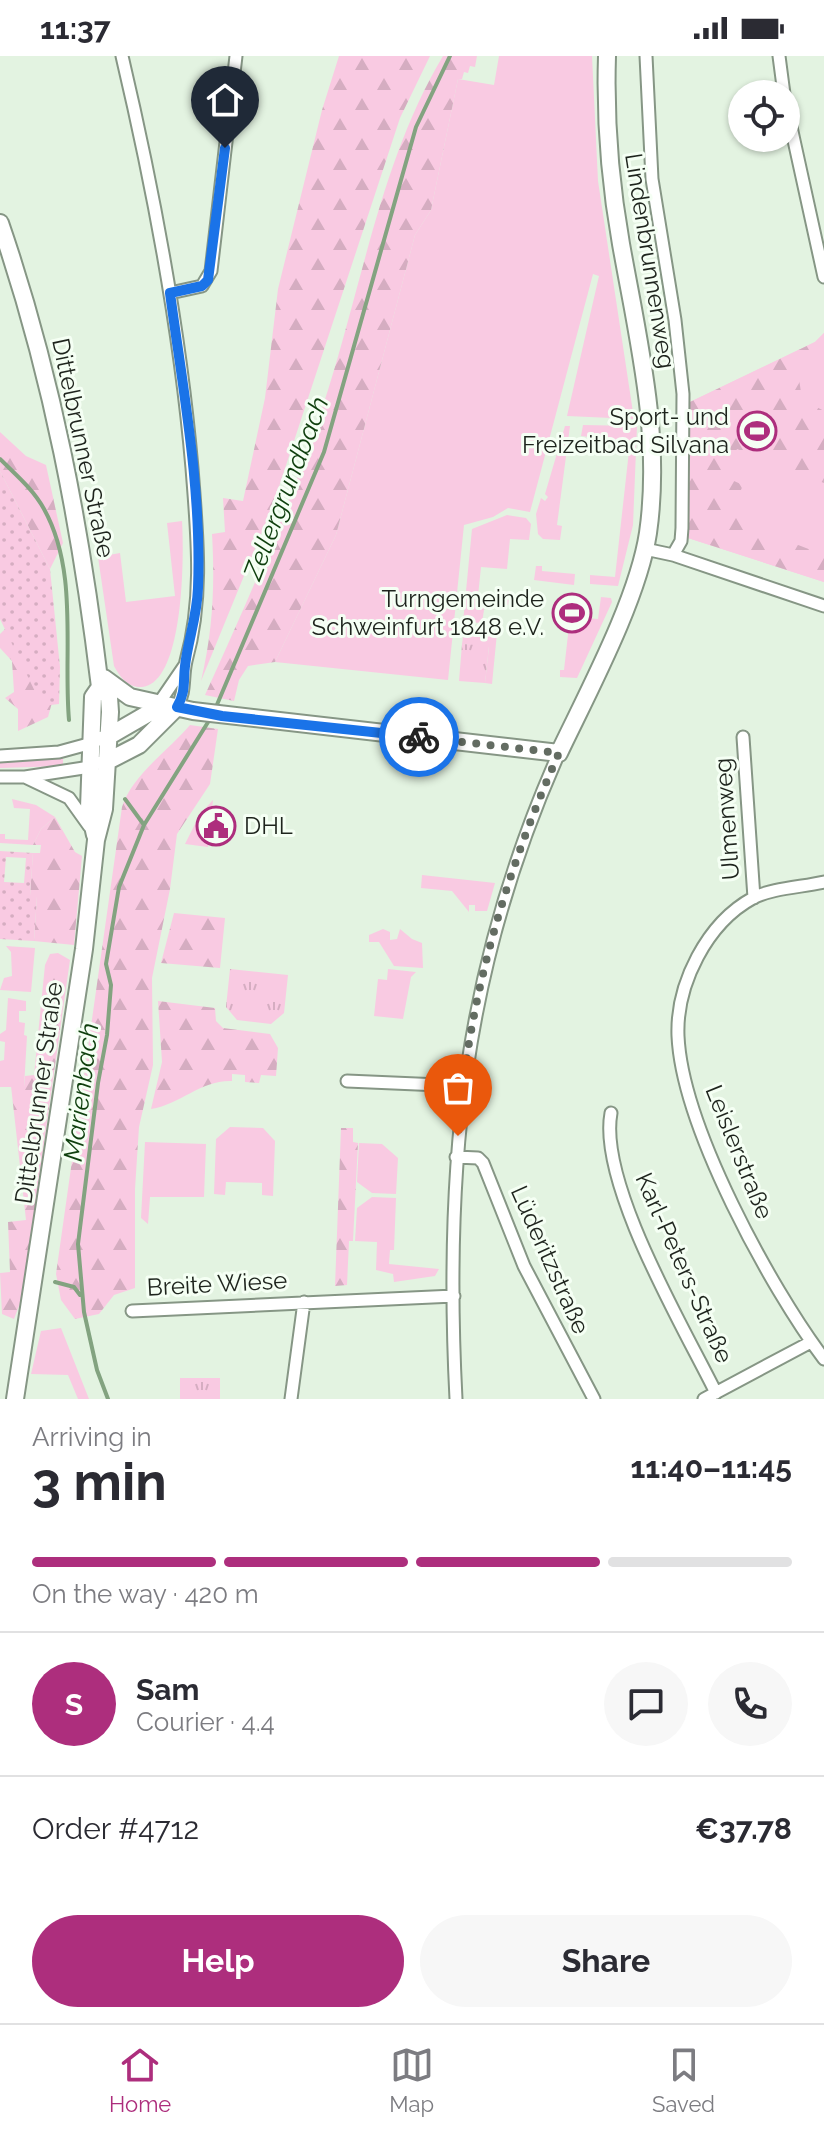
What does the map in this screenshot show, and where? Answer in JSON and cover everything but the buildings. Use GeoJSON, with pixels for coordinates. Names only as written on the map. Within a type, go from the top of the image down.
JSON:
{"type":"FeatureCollection","features":[{"type":"Feature","properties":{"kind":"street"},"geometry":{"type":"LineString","coordinates":[[0,777],[25,777],[109,762],[139,745],[177,707],[186,687],[185,665],[196,619],[199,554],[188,424],[170,293],[122,56]]}},
{"type":"Feature","properties":{"kind":"street"},"geometry":{"type":"LineString","coordinates":[[170,293],[202,286],[211,271],[236,56]]}},
{"type":"Feature","properties":{"kind":"street","name":"Lindenbrunnenweg"},"geometry":{"type":"LineString","coordinates":[[456,1399],[456,1157],[475,1006],[522,840],[629,595],[645,549],[651,493],[652,435],[612,185],[606,119],[607,56]]}},
{"type":"Feature","properties":{"kind":"street","name":"Lindenbrunnenweg"},"geometry":{"type":"LineString","coordinates":[[646,56],[652,179],[675,320],[683,394],[681,541],[673,555]]}},
{"type":"Feature","properties":{"kind":"street"},"geometry":{"type":"LineString","coordinates":[[779,56],[782,80]]}},
{"type":"Feature","properties":{"kind":"street"},"geometry":{"type":"LineString","coordinates":[[797,152],[824,277]]}},
{"type":"Feature","properties":{"kind":"street","name":"Dittelbrunner Straße"},"geometry":{"type":"LineString","coordinates":[[0,223],[53,405],[86,575],[99,679],[109,697],[110,736],[104,809],[96,840],[80,979],[15,1399]]}},
{"type":"Feature","properties":{"kind":"street"},"geometry":{"type":"LineString","coordinates":[[645,549],[673,555],[824,606]]}},
{"type":"Feature","properties":{"kind":"street"},"geometry":{"type":"LineString","coordinates":[[0,756],[59,752],[110,736],[149,713],[185,665]]}},
{"type":"Feature","properties":{"kind":"street"},"geometry":{"type":"LineString","coordinates":[[99,679],[124,695],[222,716],[559,753]]}},
{"type":"Feature","properties":{"kind":"street","name":"Dittelbrunner Straße"},"geometry":{"type":"LineString","coordinates":[[96,840],[89,808],[93,697],[99,679]]}},
{"type":"Feature","properties":{"kind":"street","name":"Ulmenweg"},"geometry":{"type":"LineString","coordinates":[[743,737],[754,898]]}},
{"type":"Feature","properties":{"kind":"street"},"geometry":{"type":"LineString","coordinates":[[25,777],[69,798],[96,840]]}},
{"type":"Feature","properties":{"kind":"street"},"geometry":{"type":"LineString","coordinates":[[754,898],[824,882]]}},
{"type":"Feature","properties":{"kind":"street","name":"Leislerstraße"},"geometry":{"type":"LineString","coordinates":[[754,898],[722,923],[704,945],[683,995],[678,1020],[683,1067],[720,1175],[751,1241],[824,1359]]}},
{"type":"Feature","properties":{"kind":"street"},"geometry":{"type":"LineString","coordinates":[[347,1081],[463,1086]]}},
{"type":"Feature","properties":{"kind":"street","name":"Karl-Peters-Straße"},"geometry":{"type":"LineString","coordinates":[[611,1113],[608,1128],[611,1155],[629,1209],[716,1393]]}},
{"type":"Feature","properties":{"kind":"street","name":"Lüderitzstraße"},"geometry":{"type":"LineString","coordinates":[[456,1157],[478,1158],[483,1163],[524,1266],[594,1399]]}},
{"type":"Feature","properties":{"kind":"street","name":"Breite Wiese"},"geometry":{"type":"LineString","coordinates":[[132,1311],[454,1296]]}},
{"type":"Feature","properties":{"kind":"street","name":"Breite Wiese"},"geometry":{"type":"LineString","coordinates":[[291,1399],[304,1302]]}},
{"type":"Feature","properties":{"kind":"street"},"geometry":{"type":"LineString","coordinates":[[704,1399],[811,1342]]}},
{"type":"Feature","properties":{"kind":"green space"},"geometry":{"type":"Polygon","coordinates":[[[339,56],[430,56],[400,118],[273,505],[201,681],[212,608],[212,534],[225,532],[223,498],[243,501],[265,398],[278,289],[322,110],[339,56]]]}},
{"type":"Feature","properties":{"kind":"green space"},"geometry":{"type":"Polygon","coordinates":[[[443,56],[477,56],[475,67],[470,66],[468,73],[464,72],[462,79],[458,79],[431,210],[415,235],[336,535],[275,662],[248,666],[239,680],[234,701],[205,695],[301,468],[341,348],[389,176],[422,95],[443,56]]]}},
{"type":"Feature","properties":{"kind":"green space"},"geometry":{"type":"Polygon","coordinates":[[[499,56],[592,56],[598,181],[634,419],[567,416],[599,276],[593,274],[530,512],[508,508],[493,517],[464,525],[448,680],[275,662],[336,535],[415,235],[431,210],[458,79],[494,85],[499,56]]]}},
{"type":"Feature","properties":{"kind":"green space","name":"Sport- und Freizeitbad Silvana"},"geometry":{"type":"Polygon","coordinates":[[[824,333],[824,582],[688,538],[688,523],[690,402],[815,342],[824,333]]]}},
{"type":"Feature","properties":{"kind":"green space","name":"Sport- und Freizeitbad Silvana"},"geometry":{"type":"Polygon","coordinates":[[[824,333],[824,346],[799,379],[802,399],[824,411],[824,483],[737,449],[725,477],[743,485],[734,507],[743,512],[739,522],[824,555],[824,582],[688,538],[688,523],[690,402],[815,342],[824,333]]]}},
{"type":"Feature","properties":{"kind":"green space"},"geometry":{"type":"Polygon","coordinates":[[[583,425],[637,426],[633,525],[618,586],[590,584],[590,575],[615,577],[630,442],[581,436],[583,425]]]}},
{"type":"Feature","properties":{"kind":"green space"},"geometry":{"type":"Polygon","coordinates":[[[565,426],[570,426],[557,525],[562,526],[560,540],[543,539],[538,534],[536,514],[541,498],[545,501],[548,497],[545,494],[565,426]]]}},
{"type":"Feature","properties":{"kind":"green space"},"geometry":{"type":"Polygon","coordinates":[[[0,432],[26,456],[46,465],[63,543],[50,569],[0,471],[0,432]]]}},
{"type":"Feature","properties":{"kind":"green space"},"geometry":{"type":"Polygon","coordinates":[[[0,471],[50,569],[60,667],[59,704],[42,706],[0,619],[0,471]]]}},
{"type":"Feature","properties":{"kind":"green space"},"geometry":{"type":"Polygon","coordinates":[[[507,515],[526,518],[531,524],[529,540],[510,539],[507,569],[481,567],[478,596],[509,600],[508,605],[485,603],[482,623],[463,622],[472,529],[507,515]]]}},
{"type":"Feature","properties":{"kind":"green space"},"geometry":{"type":"Polygon","coordinates":[[[182,521],[182,586],[174,641],[167,664],[156,680],[142,687],[133,686],[122,678],[114,666],[98,557],[120,553],[126,602],[175,596],[167,523],[182,521]]]}},
{"type":"Feature","properties":{"kind":"green space"},"geometry":{"type":"Polygon","coordinates":[[[536,566],[542,566],[542,571],[575,574],[574,585],[534,580],[536,566]]]}},
{"type":"Feature","properties":{"kind":"green space"},"geometry":{"type":"Polygon","coordinates":[[[601,597],[611,598],[612,602],[577,678],[560,677],[560,670],[564,670],[569,626],[577,626],[578,617],[598,619],[601,597]]]}},
{"type":"Feature","properties":{"kind":"green space"},"geometry":{"type":"Polygon","coordinates":[[[12,622],[53,699],[48,717],[18,731],[18,709],[5,698],[14,692],[12,661],[0,648],[0,634],[12,622]]]}},
{"type":"Feature","properties":{"kind":"green space"},"geometry":{"type":"Polygon","coordinates":[[[464,630],[497,633],[492,684],[485,683],[489,647],[462,644],[464,630]]]}},
{"type":"Feature","properties":{"kind":"green space"},"geometry":{"type":"Polygon","coordinates":[[[462,644],[489,646],[485,683],[459,681],[462,644]]]}},
{"type":"Feature","properties":{"kind":"green space"},"geometry":{"type":"Polygon","coordinates":[[[190,725],[218,729],[210,784],[177,834],[170,889],[152,978],[153,1065],[139,1127],[135,1189],[135,1288],[114,1295],[99,1314],[75,1319],[61,1300],[56,1274],[122,807],[142,774],[190,725]]]}},
{"type":"Feature","properties":{"kind":"green space"},"geometry":{"type":"Polygon","coordinates":[[[63,757],[63,766],[0,768],[0,763],[63,757]]]}},
{"type":"Feature","properties":{"kind":"green space"},"geometry":{"type":"Polygon","coordinates":[[[12,799],[36,805],[55,817],[41,829],[33,845],[0,843],[0,834],[5,834],[5,839],[28,840],[30,809],[14,808],[12,799]]]}},
{"type":"Feature","properties":{"kind":"green space"},"geometry":{"type":"Polygon","coordinates":[[[213,800],[208,847],[185,844],[200,814],[213,800]]]}},
{"type":"Feature","properties":{"kind":"green space"},"geometry":{"type":"Polygon","coordinates":[[[55,817],[75,852],[82,856],[74,945],[34,941],[37,897],[30,896],[33,853],[40,853],[41,845],[33,845],[41,829],[55,817]]]}},
{"type":"Feature","properties":{"kind":"green space"},"geometry":{"type":"Polygon","coordinates":[[[0,851],[33,853],[30,895],[37,896],[34,941],[0,939],[0,851]],[[6,857],[4,882],[24,883],[26,858],[6,857]]]}},
{"type":"Feature","properties":{"kind":"green space"},"geometry":{"type":"Polygon","coordinates":[[[422,875],[495,883],[487,911],[475,911],[475,905],[469,905],[469,912],[452,891],[421,888],[422,875]]]}},
{"type":"Feature","properties":{"kind":"green space"},"geometry":{"type":"Polygon","coordinates":[[[174,913],[225,918],[220,968],[161,963],[174,913]]]}},
{"type":"Feature","properties":{"kind":"green space"},"geometry":{"type":"Polygon","coordinates":[[[383,929],[390,932],[390,940],[397,939],[400,929],[422,943],[423,968],[394,966],[379,942],[369,942],[369,935],[383,929]]]}},
{"type":"Feature","properties":{"kind":"green space"},"geometry":{"type":"Polygon","coordinates":[[[6,946],[35,948],[31,992],[0,990],[4,978],[12,976],[11,952],[6,946]]]}},
{"type":"Feature","properties":{"kind":"green space"},"geometry":{"type":"Polygon","coordinates":[[[58,953],[70,960],[22,1298],[14,1319],[2,1314],[0,1273],[10,1272],[8,1222],[26,1220],[11,1086],[24,1087],[25,1076],[34,1075],[45,965],[50,954],[58,953]]]}},
{"type":"Feature","properties":{"kind":"green space"},"geometry":{"type":"Polygon","coordinates":[[[230,969],[288,975],[284,1013],[271,1024],[237,1020],[226,1007],[230,969]]]}},
{"type":"Feature","properties":{"kind":"green space"},"geometry":{"type":"Polygon","coordinates":[[[388,969],[416,972],[411,977],[403,1019],[374,1016],[378,979],[387,980],[388,969]]]}},
{"type":"Feature","properties":{"kind":"green space"},"geometry":{"type":"Polygon","coordinates":[[[8,998],[26,1001],[26,1011],[19,1011],[19,1022],[25,1023],[24,1035],[27,1036],[24,1087],[0,1087],[0,1061],[4,1060],[5,1042],[0,1041],[0,1034],[6,1030],[8,998]]]}},
{"type":"Feature","properties":{"kind":"green space"},"geometry":{"type":"Polygon","coordinates":[[[158,1001],[215,1008],[216,1021],[223,1028],[270,1034],[278,1048],[276,1076],[261,1075],[259,1083],[245,1082],[245,1075],[232,1074],[232,1081],[210,1084],[151,1109],[162,1062],[158,1001]]]}},
{"type":"Feature","properties":{"kind":"green space"},"geometry":{"type":"Polygon","coordinates":[[[230,1127],[263,1128],[275,1141],[273,1196],[262,1195],[262,1183],[226,1182],[225,1195],[214,1194],[216,1139],[230,1127]]]}},
{"type":"Feature","properties":{"kind":"green space"},"geometry":{"type":"Polygon","coordinates":[[[341,1128],[353,1128],[353,1142],[358,1143],[353,1241],[349,1241],[347,1285],[335,1286],[341,1128]]]}},
{"type":"Feature","properties":{"kind":"green space"},"geometry":{"type":"Polygon","coordinates":[[[145,1142],[206,1144],[204,1197],[150,1197],[148,1224],[141,1218],[145,1142]]]}},
{"type":"Feature","properties":{"kind":"green space"},"geometry":{"type":"Polygon","coordinates":[[[359,1143],[382,1144],[398,1158],[396,1194],[372,1193],[357,1182],[359,1143]]]}},
{"type":"Feature","properties":{"kind":"green space"},"geometry":{"type":"Polygon","coordinates":[[[372,1197],[396,1198],[394,1250],[390,1250],[389,1264],[439,1269],[435,1276],[394,1282],[393,1274],[376,1270],[377,1242],[355,1241],[357,1208],[372,1197]]]}},
{"type":"Feature","properties":{"kind":"green space"},"geometry":{"type":"Polygon","coordinates":[[[61,1328],[89,1399],[78,1399],[68,1375],[31,1374],[41,1331],[61,1328]]]}},
{"type":"Feature","properties":{"kind":"green space"},"geometry":{"type":"Polygon","coordinates":[[[180,1378],[220,1378],[220,1399],[180,1399],[180,1378]]]}},
{"type":"Feature","properties":{"kind":"waterway","name":"Zellergrundbach"},"geometry":{"type":"LineString","coordinates":[[216,707],[324,452],[416,127],[450,56]]}},
{"type":"Feature","properties":{"kind":"waterway","name":"Marienbach"},"geometry":{"type":"LineString","coordinates":[[0,459],[40,502],[55,533],[62,559],[66,586],[69,720]]}},
{"type":"Feature","properties":{"kind":"waterway","name":"Zellergrundbach"},"geometry":{"type":"LineString","coordinates":[[144,825],[210,719]]}},
{"type":"Feature","properties":{"kind":"waterway","name":"Marienbach"},"geometry":{"type":"LineString","coordinates":[[108,1399],[97,1370],[84,1312],[78,1244],[107,1035],[111,985],[106,964],[119,887],[144,825],[125,799]]}},
{"type":"Feature","properties":{"kind":"waterway"},"geometry":{"type":"LineString","coordinates":[[55,1282],[74,1287],[80,1295]]}},
{"type":"Feature","properties":{"kind":"way so far"},"geometry":{"type":"LineString","coordinates":[[419,737],[559,753],[522,840],[484,968],[475,1006],[458,1136]]}},
{"type":"Feature","properties":{"kind":"place","name":"Sport- und Freizeitbad Silvana"},"geometry":{"type":"Point","coordinates":[757,431]}},
{"type":"Feature","properties":{"kind":"place","name":"Turngemeinde Schweinfurt 1848 e.V."},"geometry":{"type":"Point","coordinates":[572,613]}},
{"type":"Feature","properties":{"kind":"place","name":"DHL"},"geometry":{"type":"Point","coordinates":[216,826]}},
{"type":"Feature","properties":{"kind":"route"},"geometry":{"type":"LineString","coordinates":[[225,148],[208,280],[202,286],[170,293],[188,424],[199,554],[196,619],[185,665],[186,687],[177,707],[222,716],[419,737]]}}]}
